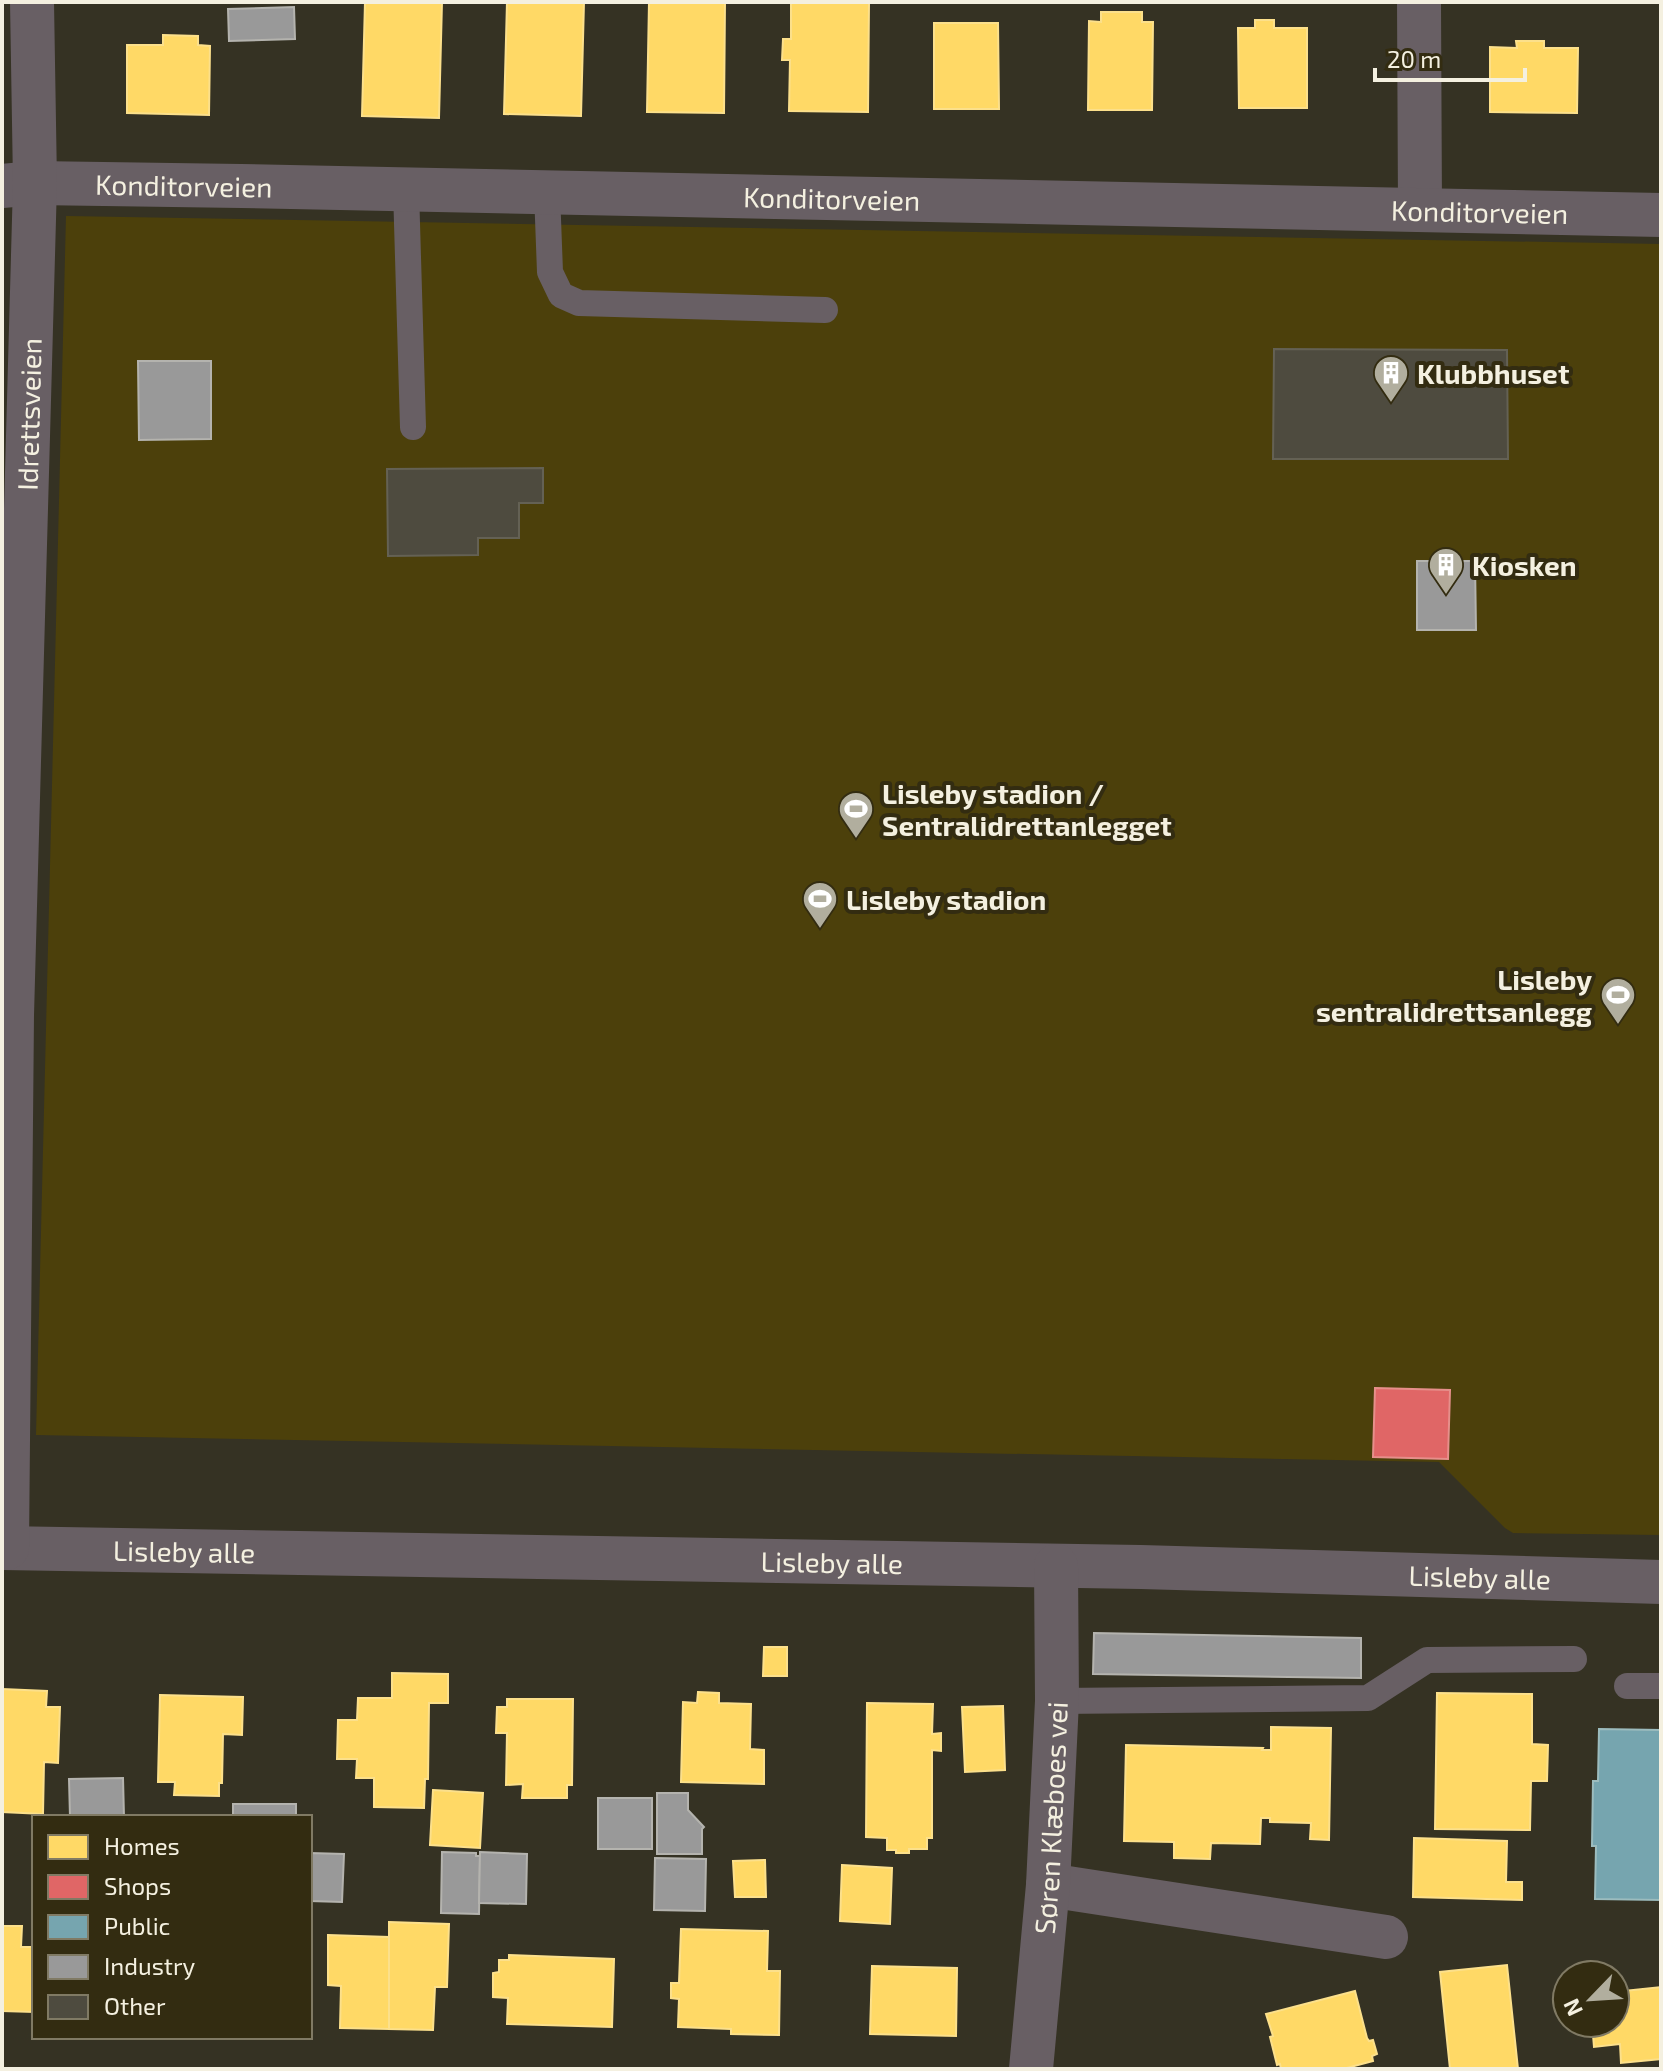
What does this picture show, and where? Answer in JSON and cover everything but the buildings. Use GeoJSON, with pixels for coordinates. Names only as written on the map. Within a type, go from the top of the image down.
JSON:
{"type":"FeatureCollection","features":[{"type":"Feature","properties":{"kind":"street","name":"Idrettsveien"},"geometry":{"type":"LineString","coordinates":[[4,1548],[7,1015],[18,185],[32,2]]}},
{"type":"Feature","properties":{"kind":"street"},"geometry":{"type":"LineString","coordinates":[[1419,2],[1420,210]]}},
{"type":"Feature","properties":{"kind":"street","name":"Konditorveien"},"geometry":{"type":"LineString","coordinates":[[18,185],[406,189],[1661,215]]}},
{"type":"Feature","properties":{"kind":"street","name":"Lisleby alle"},"geometry":{"type":"LineString","coordinates":[[4,1548],[1056,1566],[1661,1582]]}},
{"type":"Feature","properties":{"kind":"street","name":"Søren Klæboes vei"},"geometry":{"type":"LineString","coordinates":[[1031,2069],[1048,1885],[1057,1701],[1056,1566]]}},
{"type":"Feature","properties":{"kind":"street"},"geometry":{"type":"LineString","coordinates":[[1048,1885],[1386,1937]]}},
{"type":"Feature","properties":{"kind":"lane"},"geometry":{"type":"LineString","coordinates":[[406,189],[413,427]]}},
{"type":"Feature","properties":{"kind":"lane"},"geometry":{"type":"LineString","coordinates":[[547,192],[550,272],[561,295],[579,303],[825,310]]}},
{"type":"Feature","properties":{"kind":"lane"},"geometry":{"type":"LineString","coordinates":[[1057,1701],[1368,1698],[1427,1660],[1574,1659]]}},
{"type":"Feature","properties":{"kind":"lane"},"geometry":{"type":"LineString","coordinates":[[1627,1686],[1661,1686]]}},
{"type":"Feature","properties":{"kind":"shaded area","name":"Lisleby stadion / Sentralidrettanlegget"},"geometry":{"type":"Polygon","coordinates":[[[66,216],[1661,244],[1661,1535],[1513,1533],[1439,1462],[36,1435],[66,216]]]}},
{"type":"Feature","properties":{"kind":"place","name":"Klubbhuset"},"geometry":{"type":"Point","coordinates":[1391,404]}},
{"type":"Feature","properties":{"kind":"place","name":"Kiosken"},"geometry":{"type":"Point","coordinates":[1446,596]}},
{"type":"Feature","properties":{"kind":"place","name":"Lisleby stadion / Sentralidrettanlegget"},"geometry":{"type":"Point","coordinates":[856,840]}},
{"type":"Feature","properties":{"kind":"place","name":"Lisleby stadion"},"geometry":{"type":"Point","coordinates":[820,930]}},
{"type":"Feature","properties":{"kind":"place","name":"Lisleby sentralidrettsanlegg"},"geometry":{"type":"Point","coordinates":[1618,1026]}}]}
